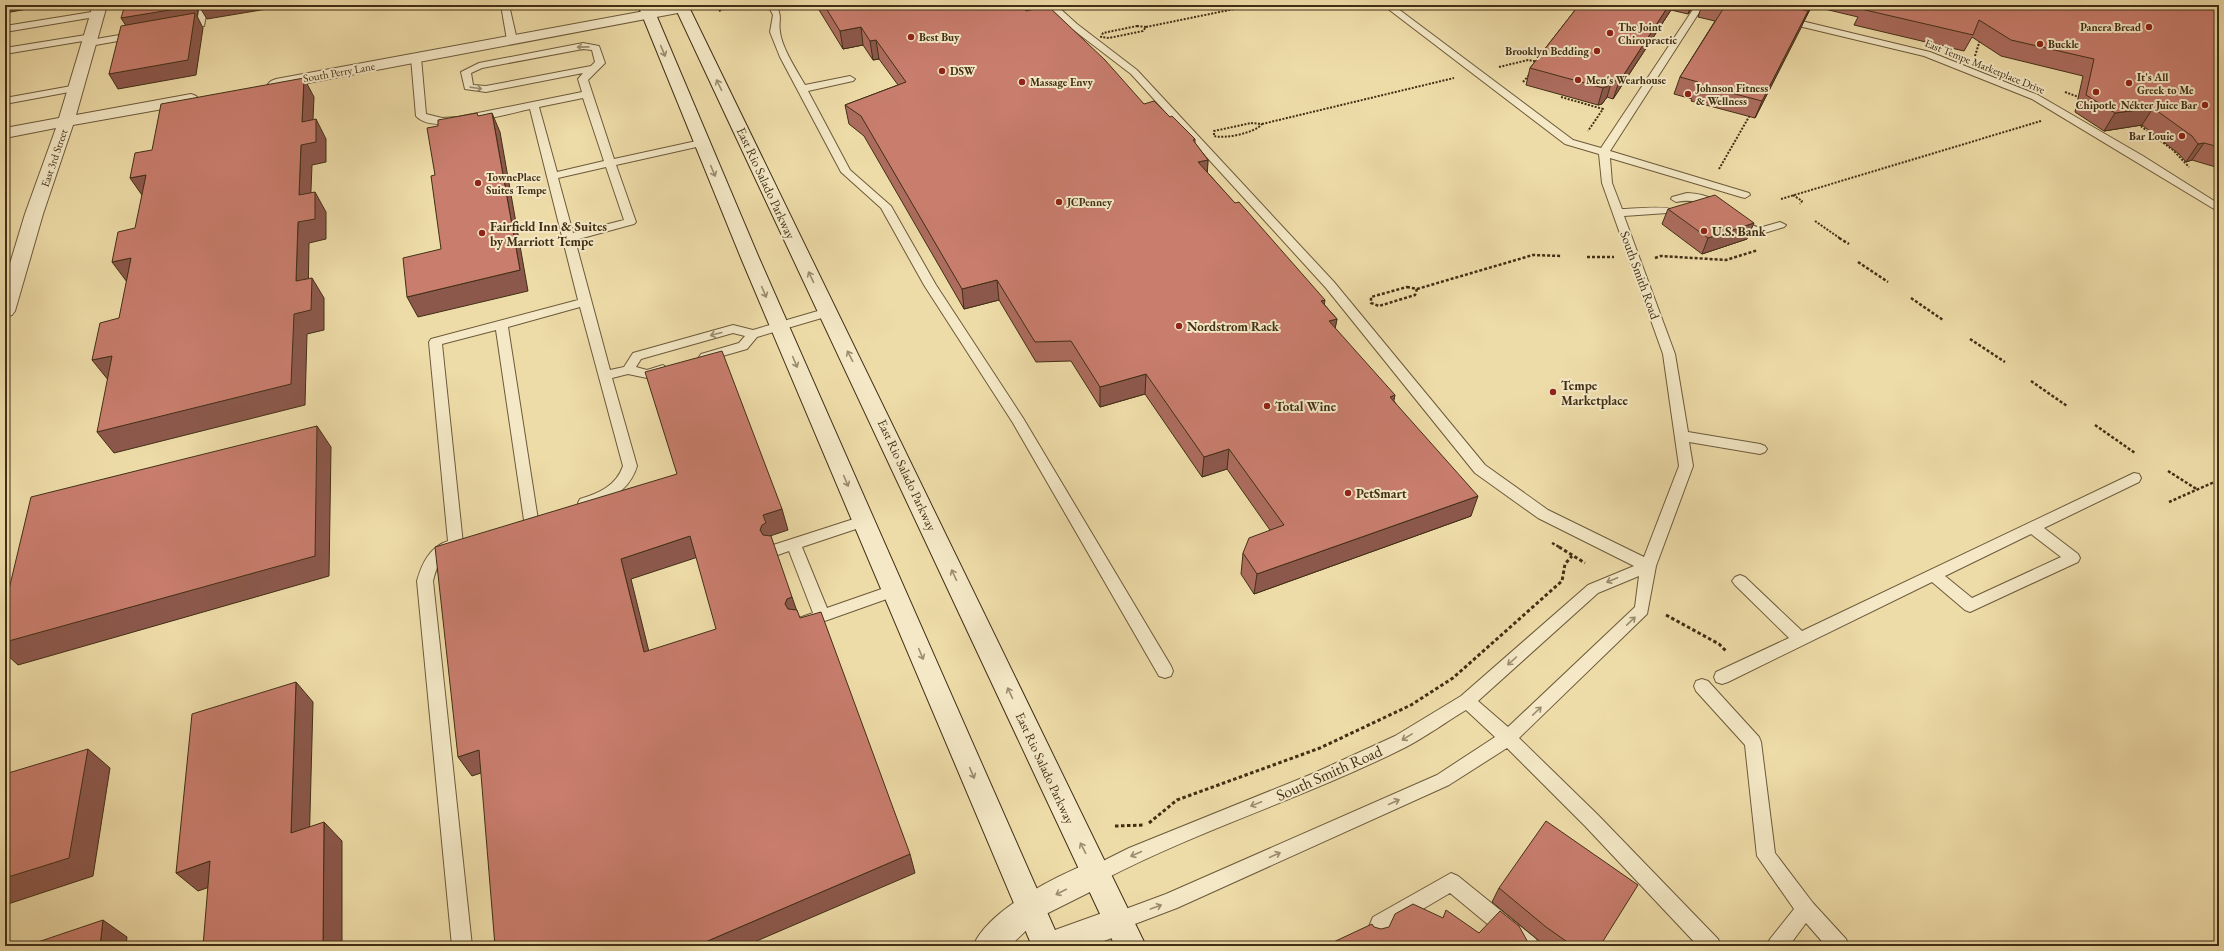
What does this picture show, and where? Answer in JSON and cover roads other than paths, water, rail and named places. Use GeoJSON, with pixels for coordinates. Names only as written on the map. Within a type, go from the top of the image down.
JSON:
{"type":"FeatureCollection","features":[{"type":"Feature","properties":{"kind":"main road","name":"South Perry Lane"},"geometry":{"type":"LineString","coordinates":[[262,86],[512,40],[647,10],[682,6]]}},
{"type":"Feature","properties":{"kind":"main road","name":"East Rio Salado Parkway"},"geometry":{"type":"LineString","coordinates":[[682,6],[1125,933]]}},
{"type":"Feature","properties":{"kind":"main road","name":"East 3rd Street"},"geometry":{"type":"LineString","coordinates":[[5,311],[34,214],[77,88],[99,9]]}},
{"type":"Feature","properties":{"kind":"main road"},"geometry":{"type":"LineString","coordinates":[[647,10],[701,143],[779,326],[1047,946]]}},
{"type":"Feature","properties":{"kind":"main road"},"geometry":{"type":"LineString","coordinates":[[5,133],[208,96]]}},
{"type":"Feature","properties":{"kind":"main road","name":"South Smith Road"},"geometry":{"type":"LineString","coordinates":[[988,946],[1030,908],[1096,874]]}},
{"type":"Feature","properties":{"kind":"main road","name":"South Smith Road"},"geometry":{"type":"LineString","coordinates":[[1052,946],[1125,933]]}},
{"type":"Feature","properties":{"kind":"lane"},"geometry":{"type":"LineString","coordinates":[[172,29],[201,24],[204,5]]}},
{"type":"Feature","properties":{"kind":"lane"},"geometry":{"type":"LineString","coordinates":[[505,5],[512,40]]}},
{"type":"Feature","properties":{"kind":"lane"},"geometry":{"type":"LineString","coordinates":[[682,6],[698,5]]}},
{"type":"Feature","properties":{"kind":"lane"},"geometry":{"type":"LineString","coordinates":[[772,5],[777,15],[775,32],[785,57],[846,172],[885,206],[930,285],[1018,421],[1165,671]]}},
{"type":"Feature","properties":{"kind":"lane"},"geometry":{"type":"LineString","coordinates":[[1051,5],[1074,26],[1134,72],[1330,285],[1480,469],[1543,514],[1648,566]]}},
{"type":"Feature","properties":{"kind":"lane"},"geometry":{"type":"LineString","coordinates":[[1387,5],[1569,142],[1745,195]]}},
{"type":"Feature","properties":{"kind":"lane"},"geometry":{"type":"LineString","coordinates":[[1604,152],[1700,5]]}},
{"type":"Feature","properties":{"kind":"lane"},"geometry":{"type":"LineString","coordinates":[[5,29],[99,9]]}},
{"type":"Feature","properties":{"kind":"lane","name":"East Tempe Marketplace Drive"},"geometry":{"type":"LineString","coordinates":[[1773,18],[1927,54],[2035,97],[2139,158],[2219,209]]}},
{"type":"Feature","properties":{"kind":"lane"},"geometry":{"type":"LineString","coordinates":[[5,51],[149,33]]}},
{"type":"Feature","properties":{"kind":"lane"},"geometry":{"type":"LineString","coordinates":[[568,238],[630,222],[583,78],[600,63],[596,48],[583,46],[479,66],[466,72],[468,87],[486,89],[592,69]]}},
{"type":"Feature","properties":{"kind":"lane"},"geometry":{"type":"LineString","coordinates":[[416,58],[421,116],[427,121],[448,121],[587,94]]}},
{"type":"Feature","properties":{"kind":"lane"},"geometry":{"type":"LineString","coordinates":[[802,89],[850,79]]}},
{"type":"Feature","properties":{"kind":"lane"},"geometry":{"type":"LineString","coordinates":[[5,101],[77,88]]}},
{"type":"Feature","properties":{"kind":"lane"},"geometry":{"type":"LineString","coordinates":[[534,105],[585,302],[630,466],[627,478],[618,489],[598,499],[568,508]]}},
{"type":"Feature","properties":{"kind":"lane"},"geometry":{"type":"LineString","coordinates":[[553,176],[701,143]]}},
{"type":"Feature","properties":{"kind":"lane","name":"South Smith Road"},"geometry":{"type":"LineString","coordinates":[[1125,933],[1170,902],[1443,780],[1508,738],[1642,610],[1648,566],[1686,466],[1669,354],[1607,183],[1604,152]]}},
{"type":"Feature","properties":{"kind":"lane"},"geometry":{"type":"LineString","coordinates":[[1680,202],[1696,201],[1717,205],[1751,229],[1758,232],[1780,225]]}},
{"type":"Feature","properties":{"kind":"lane"},"geometry":{"type":"LineString","coordinates":[[1695,209],[1717,205]]}},
{"type":"Feature","properties":{"kind":"lane"},"geometry":{"type":"LineString","coordinates":[[1618,212],[1639,213],[1656,217],[1667,210],[1647,208],[1639,213]]}},
{"type":"Feature","properties":{"kind":"lane"},"geometry":{"type":"LineString","coordinates":[[456,544],[435,342],[585,302]]}},
{"type":"Feature","properties":{"kind":"lane"},"geometry":{"type":"LineString","coordinates":[[628,370],[637,356],[733,330],[753,334],[828,312]]}},
{"type":"Feature","properties":{"kind":"lane"},"geometry":{"type":"LineString","coordinates":[[500,324],[531,520]]}},
{"type":"Feature","properties":{"kind":"lane"},"geometry":{"type":"LineString","coordinates":[[691,361],[743,346],[753,334]]}},
{"type":"Feature","properties":{"kind":"lane"},"geometry":{"type":"LineString","coordinates":[[605,376],[628,370],[647,374],[676,365]]}},
{"type":"Feature","properties":{"kind":"lane"},"geometry":{"type":"LineString","coordinates":[[1682,436],[1760,449]]}},
{"type":"Feature","properties":{"kind":"lane"},"geometry":{"type":"LineString","coordinates":[[1722,677],[1781,650],[1800,638],[1932,574],[2034,528],[2134,478]]}},
{"type":"Feature","properties":{"kind":"lane"},"geometry":{"type":"LineString","coordinates":[[516,525],[546,516]]}},
{"type":"Feature","properties":{"kind":"lane"},"geometry":{"type":"LineString","coordinates":[[775,550],[863,521]]}},
{"type":"Feature","properties":{"kind":"lane"},"geometry":{"type":"LineString","coordinates":[[1932,574],[1970,606],[2073,558],[2034,528]]}},
{"type":"Feature","properties":{"kind":"lane"},"geometry":{"type":"LineString","coordinates":[[462,946],[425,581],[430,563],[442,549],[471,539]]}},
{"type":"Feature","properties":{"kind":"lane"},"geometry":{"type":"LineString","coordinates":[[793,544],[822,616]]}},
{"type":"Feature","properties":{"kind":"lane","name":"South Smith Road"},"geometry":{"type":"LineString","coordinates":[[1096,874],[1136,854],[1318,779],[1401,741],[1467,701],[1593,589],[1648,566]]}},
{"type":"Feature","properties":{"kind":"lane"},"geometry":{"type":"LineString","coordinates":[[1740,581],[1800,638]]}},
{"type":"Feature","properties":{"kind":"lane"},"geometry":{"type":"LineString","coordinates":[[801,624],[893,591]]}},
{"type":"Feature","properties":{"kind":"lane"},"geometry":{"type":"LineString","coordinates":[[1702,686],[1753,742],[1766,856],[1806,909],[1839,946]]}},
{"type":"Feature","properties":{"kind":"lane"},"geometry":{"type":"LineString","coordinates":[[1467,701],[1574,801],[1710,946]]}},
{"type":"Feature","properties":{"kind":"lane"},"geometry":{"type":"LineString","coordinates":[[1375,936],[1380,924],[1451,882],[1529,946]]}},
{"type":"Feature","properties":{"kind":"lane"},"geometry":{"type":"LineString","coordinates":[[1777,946],[1806,909]]}},
{"type":"Feature","properties":{"kind":"place","name":"Panera Bread"},"geometry":{"type":"Point","coordinates":[2149,27]}},
{"type":"Feature","properties":{"kind":"place","name":"The Joint Chiropractic"},"geometry":{"type":"Point","coordinates":[1610,33]}},
{"type":"Feature","properties":{"kind":"place","name":"Best Buy"},"geometry":{"type":"Point","coordinates":[911,37]}},
{"type":"Feature","properties":{"kind":"place","name":"Buckle"},"geometry":{"type":"Point","coordinates":[2040,44]}},
{"type":"Feature","properties":{"kind":"place","name":"Brooklyn Bedding"},"geometry":{"type":"Point","coordinates":[1597,51]}},
{"type":"Feature","properties":{"kind":"place","name":"DSW"},"geometry":{"type":"Point","coordinates":[942,71]}},
{"type":"Feature","properties":{"kind":"place","name":"Men's Wearhouse"},"geometry":{"type":"Point","coordinates":[1578,80]}},
{"type":"Feature","properties":{"kind":"place","name":"Massage Envy"},"geometry":{"type":"Point","coordinates":[1022,82]}},
{"type":"Feature","properties":{"kind":"place","name":"It's All Greek to Me"},"geometry":{"type":"Point","coordinates":[2129,83]}},
{"type":"Feature","properties":{"kind":"place","name":"Chipotle"},"geometry":{"type":"Point","coordinates":[2096,92]}},
{"type":"Feature","properties":{"kind":"place","name":"Johnson Fitness & Wellness"},"geometry":{"type":"Point","coordinates":[1688,94]}},
{"type":"Feature","properties":{"kind":"place","name":"Nékter Juice Bar"},"geometry":{"type":"Point","coordinates":[2205,105]}},
{"type":"Feature","properties":{"kind":"place","name":"Bar Louie"},"geometry":{"type":"Point","coordinates":[2182,136]}},
{"type":"Feature","properties":{"kind":"place","name":"TownePlace Suites Tempe"},"geometry":{"type":"Point","coordinates":[478,183]}},
{"type":"Feature","properties":{"kind":"place","name":"JCPenney"},"geometry":{"type":"Point","coordinates":[1059,202]}},
{"type":"Feature","properties":{"kind":"place","name":"U.S. Bank"},"geometry":{"type":"Point","coordinates":[1704,231]}},
{"type":"Feature","properties":{"kind":"place","name":"Fairfield Inn & Suites by Marriott Tempe"},"geometry":{"type":"Point","coordinates":[482,233]}},
{"type":"Feature","properties":{"kind":"place","name":"Nordstrom Rack"},"geometry":{"type":"Point","coordinates":[1179,326]}},
{"type":"Feature","properties":{"kind":"place","name":"Tempe Marketplace"},"geometry":{"type":"Point","coordinates":[1553,392]}},
{"type":"Feature","properties":{"kind":"place","name":"Total Wine"},"geometry":{"type":"Point","coordinates":[1267,406]}},
{"type":"Feature","properties":{"kind":"place","name":"PetSmart"},"geometry":{"type":"Point","coordinates":[1348,493]}}]}
